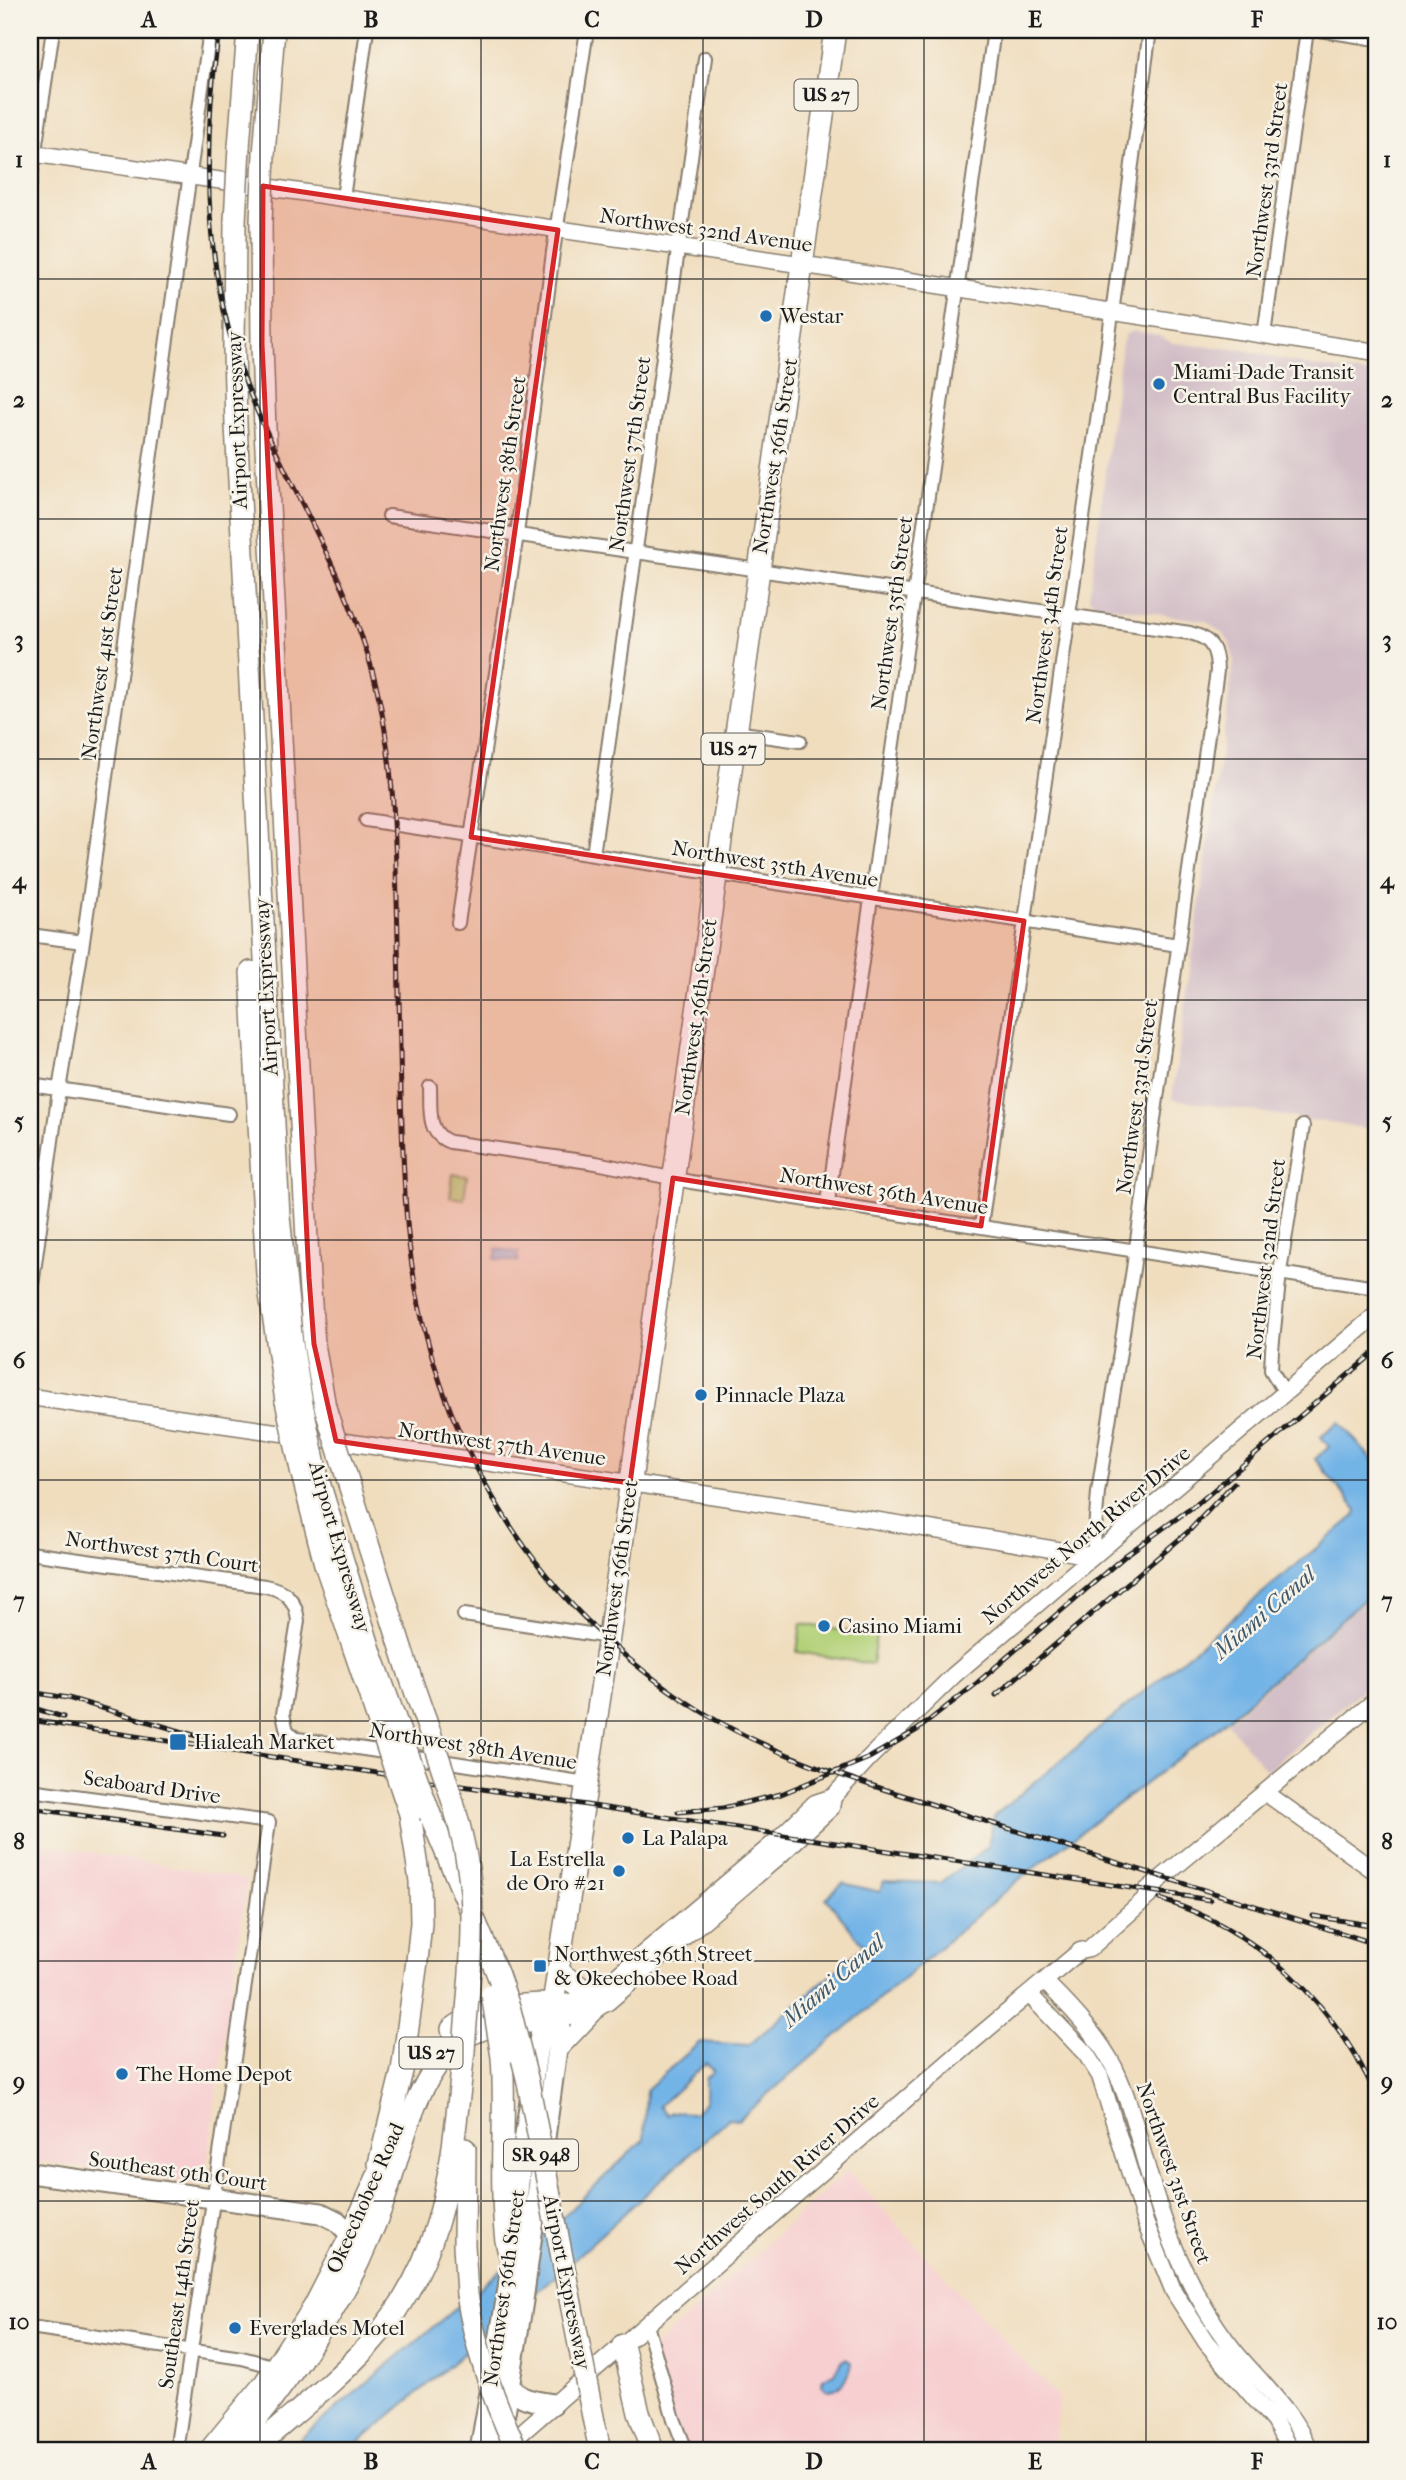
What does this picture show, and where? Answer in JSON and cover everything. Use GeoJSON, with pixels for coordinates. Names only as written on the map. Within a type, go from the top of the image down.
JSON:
{"type":"FeatureCollection","features":[{"type":"Feature","properties":{"kind":"highway","name":"Airport Expressway"},"geometry":{"type":"LineString","coordinates":[[248,30],[235,220],[235,400],[279,1216],[292,1344],[294,1402],[310,1476],[362,1651],[482,1941],[493,1977],[510,2010],[528,2082],[600,2450]]}},
{"type":"Feature","properties":{"kind":"highway","name":"Airport Expressway"},"geometry":{"type":"LineString","coordinates":[[274,30],[261,222],[262,345],[314,1344],[325,1407],[410,1676],[458,1817],[467,1857],[471,1914],[460,2130]]}},
{"type":"Feature","properties":{"kind":"highway","name":"Northwest 36th Street"},"geometry":{"type":"LineString","coordinates":[[552,2014],[609,1637],[835,30]]}},
{"type":"Feature","properties":{"kind":"highway"},"geometry":{"type":"LineString","coordinates":[[362,1651],[410,1814],[420,1881],[421,1923],[401,2078],[375,2179]]}},
{"type":"Feature","properties":{"kind":"highway"},"geometry":{"type":"LineString","coordinates":[[557,1971],[599,1999]]}},
{"type":"Feature","properties":{"kind":"highway"},"geometry":{"type":"LineString","coordinates":[[493,1977],[504,2093],[501,2183],[505,2246],[517,2263]]}},
{"type":"Feature","properties":{"kind":"highway","name":"Okeechobee Road"},"geometry":{"type":"LineString","coordinates":[[210,2450],[276,2367],[314,2306],[365,2206],[417,2077],[441,2038],[458,2024],[491,2009],[517,2004],[552,2014]]}},
{"type":"Feature","properties":{"kind":"highway","name":"Okeechobee Road"},"geometry":{"type":"LineString","coordinates":[[233,2450],[307,2353],[351,2276],[379,2214],[422,2091],[435,2067],[454,2046],[479,2031],[507,2022],[552,2014]]}},
{"type":"Feature","properties":{"kind":"highway"},"geometry":{"type":"LineString","coordinates":[[460,2130],[467,2294],[479,2353],[512,2449]]}},
{"type":"Feature","properties":{"kind":"highway"},"geometry":{"type":"LineString","coordinates":[[253,2450],[363,2351],[404,2298],[426,2256],[440,2219],[460,2130]]}},
{"type":"Feature","properties":{"kind":"highway"},"geometry":{"type":"LineString","coordinates":[[351,2235],[354,2249],[351,2276]]}},
{"type":"Feature","properties":{"kind":"highway"},"geometry":{"type":"LineString","coordinates":[[623,2345],[639,2413],[653,2450]]}},
{"type":"Feature","properties":{"kind":"main road","name":"Northwest 36th Street"},"geometry":{"type":"LineString","coordinates":[[480,2450],[556,2053],[552,2014]]}},
{"type":"Feature","properties":{"kind":"main road","name":"Northwest 36th Street"},"geometry":{"type":"LineString","coordinates":[[512,2449],[508,2381],[520,2321],[517,2263],[520,2171],[552,2014]]}},
{"type":"Feature","properties":{"kind":"main road","name":"Southeast 9th Court"},"geometry":{"type":"LineString","coordinates":[[30,2173],[321,2213],[348,2211],[365,2206]]}},
{"type":"Feature","properties":{"kind":"main road","name":"Southeast 9th Court"},"geometry":{"type":"LineString","coordinates":[[321,2213],[337,2221],[351,2235]]}},
{"type":"Feature","properties":{"kind":"main road"},"geometry":{"type":"LineString","coordinates":[[508,2381],[514,2393],[521,2398],[553,2404]]}},
{"type":"Feature","properties":{"kind":"street"},"geometry":{"type":"LineString","coordinates":[[30,184],[32,153],[53,30]]}},
{"type":"Feature","properties":{"kind":"street","name":"Northwest 41st Street"},"geometry":{"type":"LineString","coordinates":[[30,1300],[83,942],[210,30]]}},
{"type":"Feature","properties":{"kind":"street"},"geometry":{"type":"LineString","coordinates":[[343,198],[367,30]]}},
{"type":"Feature","properties":{"kind":"street","name":"Northwest 38th Street"},"geometry":{"type":"LineString","coordinates":[[458,923],[517,534],[587,30]]}},
{"type":"Feature","properties":{"kind":"street","name":"Northwest 35th Street"},"geometry":{"type":"LineString","coordinates":[[828,1202],[994,30]]}},
{"type":"Feature","properties":{"kind":"street","name":"Northwest 34th Street"},"geometry":{"type":"LineString","coordinates":[[981,1226],[1150,30]]}},
{"type":"Feature","properties":{"kind":"street","name":"Northwest 33rd Street"},"geometry":{"type":"LineString","coordinates":[[1264,335],[1307,30]]}},
{"type":"Feature","properties":{"kind":"street"},"geometry":{"type":"LineString","coordinates":[[1318,30],[1376,39]]}},
{"type":"Feature","properties":{"kind":"street","name":"Northwest 37th Street"},"geometry":{"type":"LineString","coordinates":[[593,855],[705,58]]}},
{"type":"Feature","properties":{"kind":"street","name":"Northwest 32nd Avenue"},"geometry":{"type":"LineString","coordinates":[[32,153],[803,265],[1376,352]]}},
{"type":"Feature","properties":{"kind":"street"},"geometry":{"type":"LineString","coordinates":[[389,516],[1067,616]]}},
{"type":"Feature","properties":{"kind":"street","name":"Northwest 33rd Street"},"geometry":{"type":"LineString","coordinates":[[1067,616],[1202,637],[1212,643],[1217,657],[1135,1249],[1098,1492],[1093,1556]]}},
{"type":"Feature","properties":{"kind":"street"},"geometry":{"type":"LineString","coordinates":[[735,732],[800,741]]}},
{"type":"Feature","properties":{"kind":"street","name":"Northwest 35th Avenue"},"geometry":{"type":"LineString","coordinates":[[366,820],[1178,945]]}},
{"type":"Feature","properties":{"kind":"street"},"geometry":{"type":"LineString","coordinates":[[30,935],[83,942]]}},
{"type":"Feature","properties":{"kind":"street"},"geometry":{"type":"LineString","coordinates":[[30,1086],[229,1114]]}},
{"type":"Feature","properties":{"kind":"street","name":"Northwest 36th Avenue"},"geometry":{"type":"LineString","coordinates":[[430,1087],[433,1129],[439,1138],[450,1142],[1376,1287]]}},
{"type":"Feature","properties":{"kind":"street","name":"Northwest 32nd Street"},"geometry":{"type":"LineString","coordinates":[[1285,1393],[1274,1377],[1271,1361],[1280,1272],[1303,1126]]}},
{"type":"Feature","properties":{"kind":"street","name":"Northwest North River Drive"},"geometry":{"type":"LineString","coordinates":[[552,2014],[581,2001],[599,1999],[679,1933],[815,1804],[833,1797],[945,1684],[1376,1315]]}},
{"type":"Feature","properties":{"kind":"street","name":"Northwest 37th Avenue"},"geometry":{"type":"LineString","coordinates":[[30,1397],[630,1483],[1093,1556]]}},
{"type":"Feature","properties":{"kind":"street","name":"Northwest 37th Court"},"geometry":{"type":"LineString","coordinates":[[30,1553],[265,1586],[279,1589],[288,1595]]}},
{"type":"Feature","properties":{"kind":"street","name":"Northwest 38th Avenue"},"geometry":{"type":"LineString","coordinates":[[288,1595],[295,1606],[298,1621],[283,1714],[287,1731],[292,1736],[587,1783]]}},
{"type":"Feature","properties":{"kind":"street"},"geometry":{"type":"LineString","coordinates":[[464,1615],[609,1637]]}},
{"type":"Feature","properties":{"kind":"street","name":"Northwest South River Drive"},"geometry":{"type":"LineString","coordinates":[[512,2449],[553,2404],[1080,1951],[1082,1940],[1156,1885],[1376,1700]]}},
{"type":"Feature","properties":{"kind":"street","name":"Seaboard Drive"},"geometry":{"type":"LineString","coordinates":[[30,1790],[269,1822]]}},
{"type":"Feature","properties":{"kind":"street"},"geometry":{"type":"LineString","coordinates":[[1266,1793],[1376,1872]]}},
{"type":"Feature","properties":{"kind":"street","name":"Southeast 14th Street"},"geometry":{"type":"LineString","coordinates":[[178,2438],[269,1822]]}},
{"type":"Feature","properties":{"kind":"street","name":"Northwest 31st Street"},"geometry":{"type":"LineString","coordinates":[[1044,1981],[1107,2055],[1120,2080],[1158,2206],[1196,2294],[1222,2335],[1286,2412],[1309,2450]]}},
{"type":"Feature","properties":{"kind":"street","name":"Northwest 31st Street"},"geometry":{"type":"LineString","coordinates":[[1029,1994],[1093,2064],[1105,2089],[1144,2222],[1174,2292],[1206,2343],[1274,2421],[1290,2450]]}},
{"type":"Feature","properties":{"kind":"street"},"geometry":{"type":"LineString","coordinates":[[556,2053],[599,1999]]}},
{"type":"Feature","properties":{"kind":"street"},"geometry":{"type":"LineString","coordinates":[[1115,2125],[1133,2120]]}},
{"type":"Feature","properties":{"kind":"street"},"geometry":{"type":"LineString","coordinates":[[647,2325],[674,2419],[686,2450]]}},
{"type":"Feature","properties":{"kind":"street"},"geometry":{"type":"LineString","coordinates":[[30,2327],[255,2360],[276,2367]]}},
{"type":"Feature","properties":{"kind":"highlighted area"},"geometry":{"type":"Polygon","coordinates":[[[263,186],[558,230],[471,837],[1024,921],[981,1226],[673,1178],[630,1483],[336,1441],[314,1344],[309,1278],[262,345],[263,186]]]}},
{"type":"Feature","properties":{"kind":"shaded area","name":"Miami-Dade Transit Central Bus Facility"},"geometry":{"type":"Polygon","coordinates":[[[1134,331],[1157,335],[1173,343],[1243,350],[1305,365],[1376,375],[1376,1130],[1172,1099],[1234,660],[1229,642],[1206,621],[1095,604],[1089,597],[1122,344],[1126,334],[1134,331]]]}},
{"type":"Feature","properties":{"kind":"shaded area"},"geometry":{"type":"Polygon","coordinates":[[[1376,1591],[1376,1678],[1267,1771],[1227,1723],[1376,1591]]]}},
{"type":"Feature","properties":{"kind":"shaded area"},"geometry":{"type":"Polygon","coordinates":[[[30,1842],[247,1879],[204,2185],[30,2160],[30,1842]]]}},
{"type":"Feature","properties":{"kind":"shaded area"},"geometry":{"type":"Polygon","coordinates":[[[847,2171],[1059,2399],[1052,2450],[677,2450],[644,2356],[847,2171]]]}},
{"type":"Feature","properties":{"kind":"green space"},"geometry":{"type":"Polygon","coordinates":[[[453,1174],[467,1176],[464,1199],[450,1197],[453,1174]]]}},
{"type":"Feature","properties":{"kind":"green space"},"geometry":{"type":"Polygon","coordinates":[[[801,1624],[876,1636],[872,1664],[797,1652],[801,1624]]]}},
{"type":"Feature","properties":{"kind":"water"},"geometry":{"type":"Polygon","coordinates":[[[496,1249],[519,1252],[516,1258],[519,1259],[518,1262],[494,1259],[496,1249]]]}},
{"type":"Feature","properties":{"kind":"water","name":"Miami Canal"},"geometry":{"type":"Polygon","coordinates":[[[1339,1422],[1376,1464],[1376,1589],[1214,1731],[1021,1878],[738,2120],[728,2119],[563,2269],[350,2450],[287,2450],[553,2226],[644,2139],[646,2090],[700,2042],[749,2045],[864,1946],[826,1898],[843,1883],[880,1892],[884,1881],[940,1883],[988,1847],[994,1816],[1355,1516],[1357,1510],[1315,1459],[1329,1447],[1321,1437],[1339,1422]],[[706,2063],[659,2106],[667,2115],[671,2112],[694,2113],[705,2102],[705,2079],[713,2071],[706,2063]]]}},
{"type":"Feature","properties":{"kind":"water"},"geometry":{"type":"Polygon","coordinates":[[[846,2359],[851,2362],[844,2381],[836,2388],[826,2390],[822,2385],[823,2379],[835,2374],[841,2361],[846,2359]]]}},
{"type":"Feature","properties":{"kind":"railway"},"geometry":{"type":"LineString","coordinates":[[219,30],[209,129],[208,177],[216,272],[226,320],[258,413],[340,582],[367,652],[377,689],[387,741],[394,820],[404,1171],[415,1286],[433,1359],[458,1429],[492,1496],[533,1557],[581,1614],[636,1665],[699,1710],[738,1732],[800,1760],[864,1783],[1376,1944]]}},
{"type":"Feature","properties":{"kind":"railway"},"geometry":{"type":"LineString","coordinates":[[678,1812],[723,1808],[781,1794],[869,1758],[917,1730],[977,1683],[1126,1555],[1201,1501],[1376,1351]]}},
{"type":"Feature","properties":{"kind":"railway"},"geometry":{"type":"LineString","coordinates":[[996,1695],[1189,1531],[1234,1483]]}},
{"type":"Feature","properties":{"kind":"railway"},"geometry":{"type":"LineString","coordinates":[[30,1692],[68,1698],[207,1739]]}},
{"type":"Feature","properties":{"kind":"railway"},"geometry":{"type":"LineString","coordinates":[[30,1707],[63,1717]]}},
{"type":"Feature","properties":{"kind":"railway"},"geometry":{"type":"LineString","coordinates":[[30,1720],[1210,1900]]}},
{"type":"Feature","properties":{"kind":"railway"},"geometry":{"type":"LineString","coordinates":[[30,1808],[223,1836]]}},
{"type":"Feature","properties":{"kind":"railway"},"geometry":{"type":"LineString","coordinates":[[1160,1899],[1229,1930],[1260,1950],[1289,1974],[1315,2000],[1338,2030],[1359,2061],[1376,2095]]}},
{"type":"Feature","properties":{"kind":"railway"},"geometry":{"type":"LineString","coordinates":[[1313,1916],[1376,1926]]}},
{"type":"Feature","properties":{"kind":"place","name":"Westar"},"geometry":{"type":"Point","coordinates":[766,316]}},
{"type":"Feature","properties":{"kind":"place","name":"Miami-Dade Transit Central Bus Facility"},"geometry":{"type":"Point","coordinates":[1159,384]}},
{"type":"Feature","properties":{"kind":"place","name":"Pinnacle Plaza"},"geometry":{"type":"Point","coordinates":[701,1395]}},
{"type":"Feature","properties":{"kind":"place","name":"Casino Miami"},"geometry":{"type":"Point","coordinates":[824,1626]}},
{"type":"Feature","properties":{"kind":"place","name":"Hialeah Market"},"geometry":{"type":"Point","coordinates":[178,1742]}},
{"type":"Feature","properties":{"kind":"place","name":"La Palapa"},"geometry":{"type":"Point","coordinates":[628,1838]}},
{"type":"Feature","properties":{"kind":"place","name":"La Estrella de Oro #21"},"geometry":{"type":"Point","coordinates":[619,1871]}},
{"type":"Feature","properties":{"kind":"place","name":"Northwest 36th Street & Okeechobee Road"},"geometry":{"type":"Point","coordinates":[540,1966]}},
{"type":"Feature","properties":{"kind":"place","name":"The Home Depot"},"geometry":{"type":"Point","coordinates":[122,2074]}},
{"type":"Feature","properties":{"kind":"place","name":"Everglades Motel"},"geometry":{"type":"Point","coordinates":[235,2328]}}]}
